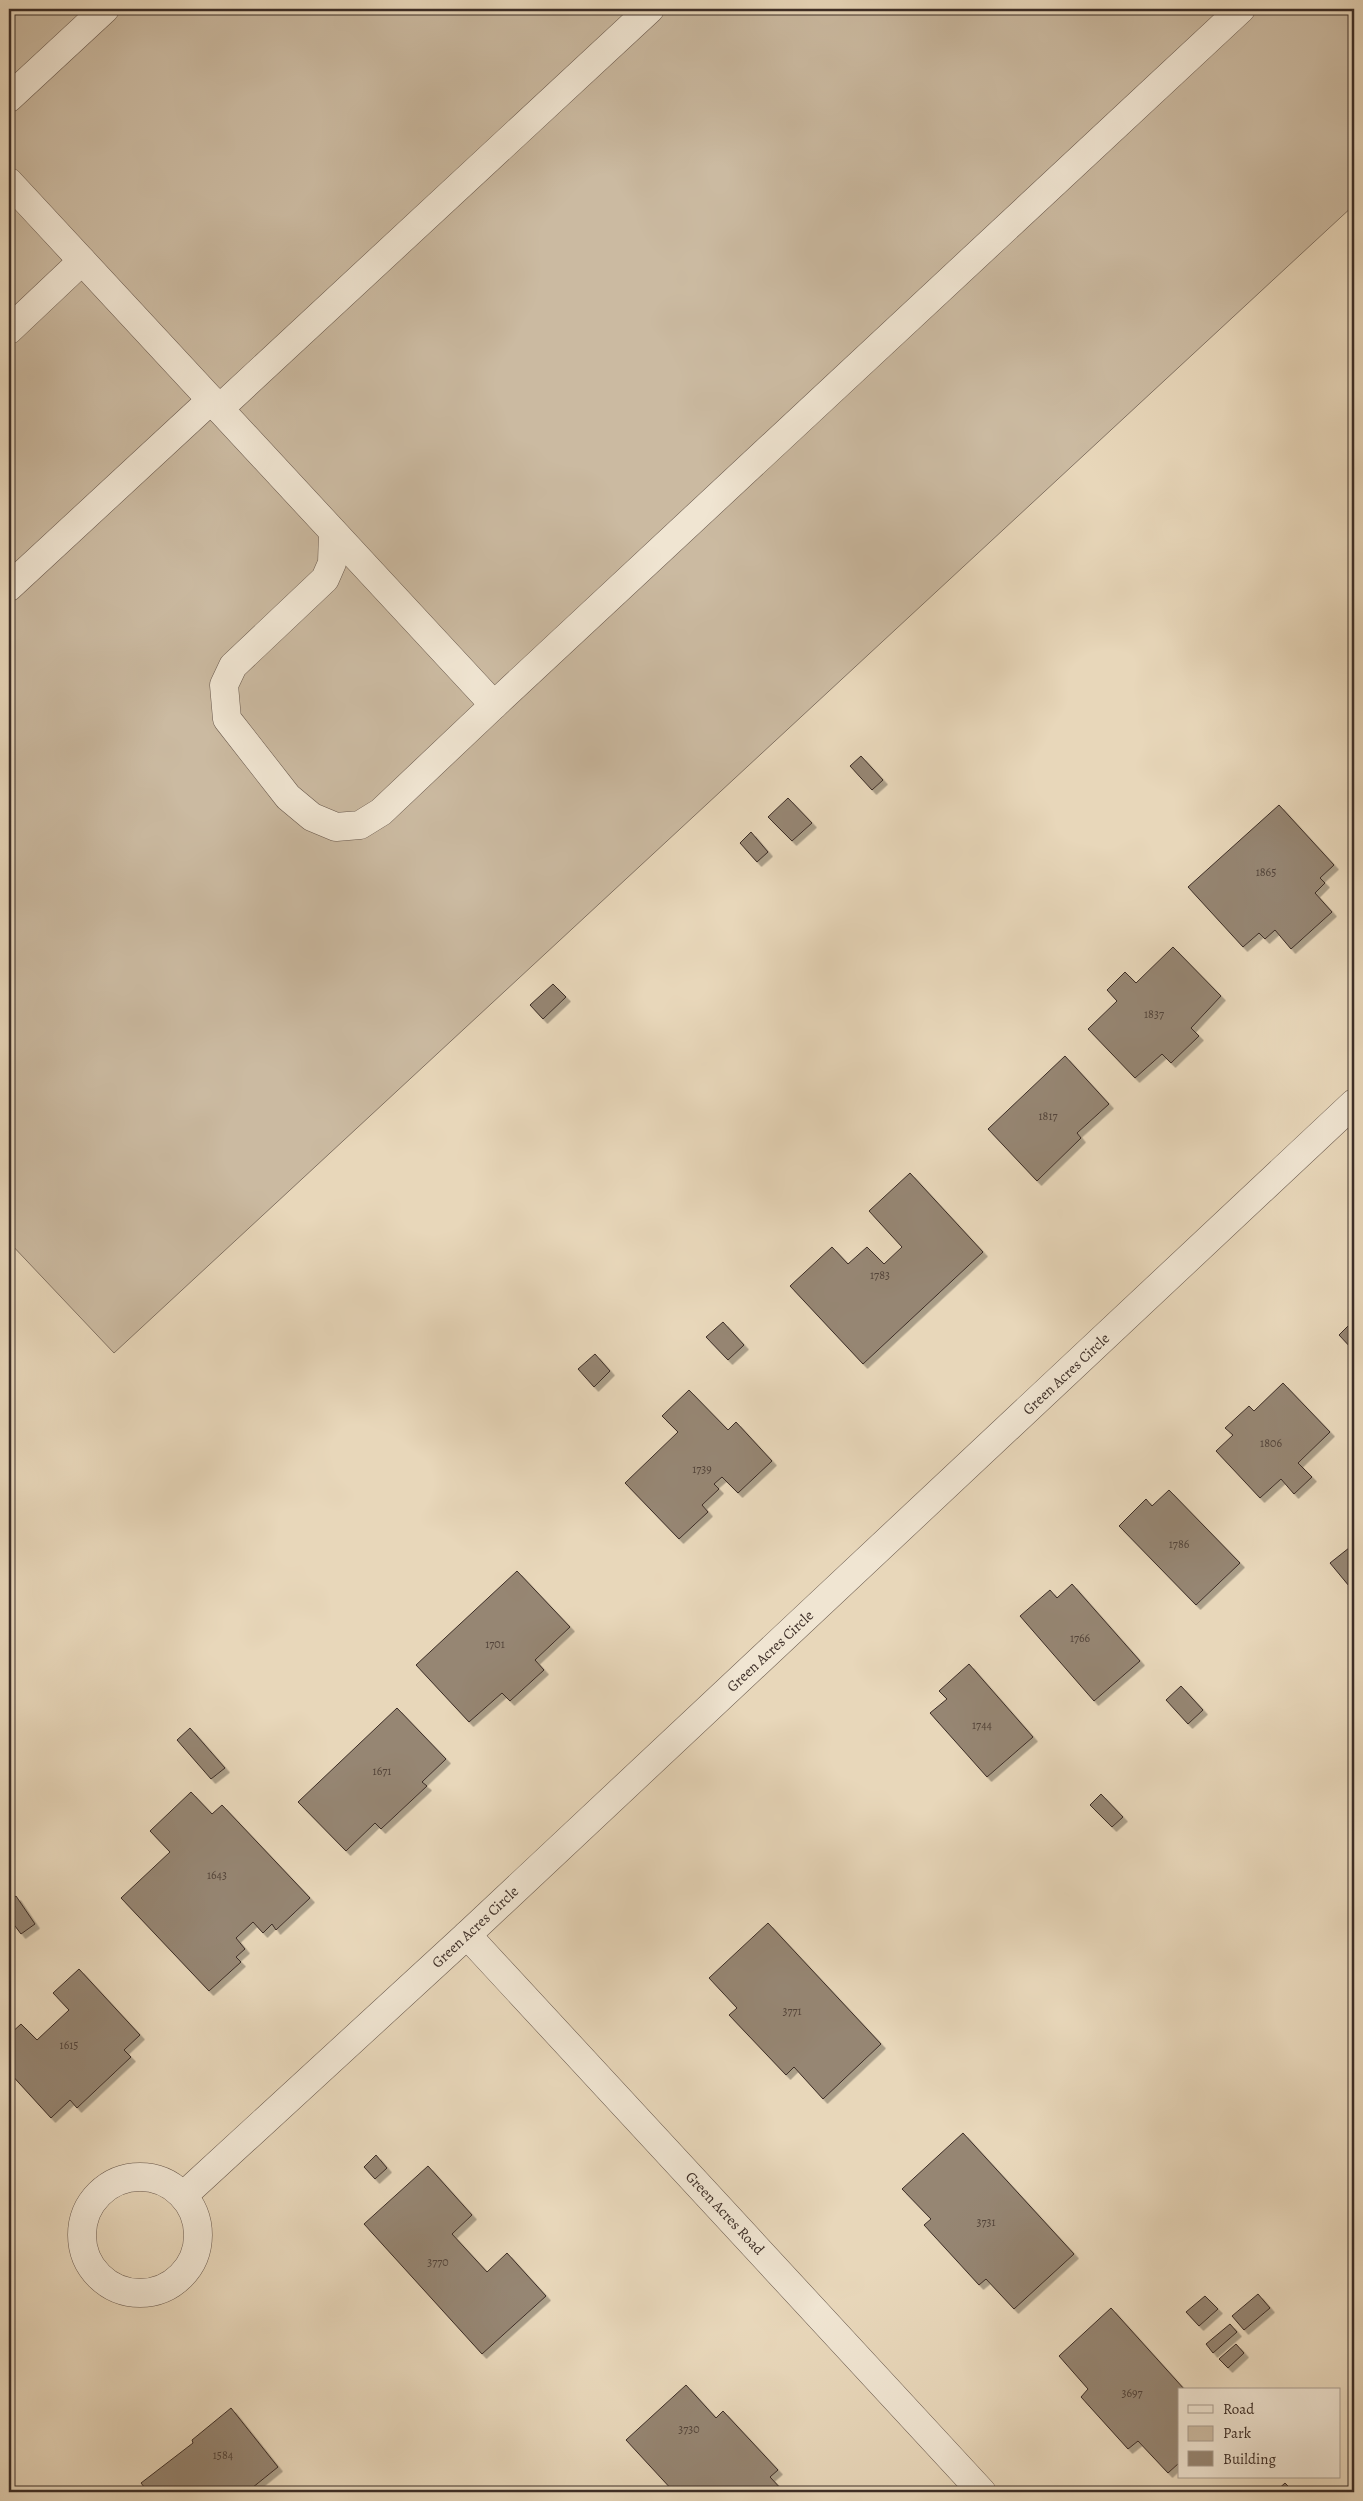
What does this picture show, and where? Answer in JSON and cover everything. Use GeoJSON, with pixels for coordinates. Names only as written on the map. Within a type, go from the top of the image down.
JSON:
{"type":"FeatureCollection","features":[{"type":"Feature","properties":{"kind":"street"},"geometry":{"type":"LineString","coordinates":[[9,98],[105,9]]}},
{"type":"Feature","properties":{"kind":"street"},"geometry":{"type":"LineString","coordinates":[[9,587],[215,404],[650,9]]}},
{"type":"Feature","properties":{"kind":"street"},"geometry":{"type":"LineString","coordinates":[[333,532],[332,563],[325,579],[233,666],[224,684],[227,719],[288,797],[312,818],[336,827],[360,825],[381,812],[1241,9]]}},
{"type":"Feature","properties":{"kind":"street"},"geometry":{"type":"LineString","coordinates":[[9,182],[494,705]]}},
{"type":"Feature","properties":{"kind":"street"},"geometry":{"type":"LineString","coordinates":[[9,330],[82,261]]}},
{"type":"Feature","properties":{"kind":"street","name":"Green Acres Circle"},"geometry":{"type":"LineString","coordinates":[[184,2195],[467,1934],[1354,1103]]}},
{"type":"Feature","properties":{"kind":"street","name":"Green Acres Road"},"geometry":{"type":"LineString","coordinates":[[467,1934],[982,2492]]}},
{"type":"Feature","properties":{"kind":"street"},"geometry":{"type":"LineString","coordinates":[[148,2176],[167,2183],[184,2195],[195,2212],[200,2233],[197,2253],[187,2271],[173,2285],[154,2293],[133,2294],[113,2288],[97,2275],[86,2258],[82,2238],[84,2217],[93,2199],[109,2186],[127,2177],[148,2176]]}},
{"type":"Feature","properties":{"kind":"green space"},"geometry":{"type":"Polygon","coordinates":[[[9,9],[1354,9],[1354,205],[114,1353],[9,1242],[9,9]]]}},
{"type":"Feature","properties":{"kind":"building"},"geometry":{"type":"Polygon","coordinates":[[[861,756],[883,780],[872,790],[850,766],[861,756]]]}},
{"type":"Feature","properties":{"kind":"building"},"geometry":{"type":"Polygon","coordinates":[[[788,798],[812,823],[792,841],[768,817],[788,798]]]}},
{"type":"Feature","properties":{"kind":"building"},"geometry":{"type":"Polygon","coordinates":[[[1279,805],[1334,865],[1320,878],[1325,883],[1315,893],[1332,912],[1291,949],[1275,930],[1265,939],[1259,933],[1243,947],[1188,887],[1279,805]]]}},
{"type":"Feature","properties":{"kind":"building"},"geometry":{"type":"Polygon","coordinates":[[[751,832],[768,852],[757,862],[740,843],[751,832]]]}},
{"type":"Feature","properties":{"kind":"building"},"geometry":{"type":"Polygon","coordinates":[[[1173,947],[1221,996],[1191,1028],[1199,1036],[1171,1063],[1162,1054],[1135,1078],[1088,1029],[1117,1001],[1107,990],[1125,972],[1136,983],[1173,947]]]}},
{"type":"Feature","properties":{"kind":"building"},"geometry":{"type":"Polygon","coordinates":[[[553,984],[566,997],[543,1019],[530,1005],[553,984]]]}},
{"type":"Feature","properties":{"kind":"building"},"geometry":{"type":"Polygon","coordinates":[[[1065,1056],[1109,1104],[1077,1133],[1081,1138],[1037,1181],[988,1129],[1065,1056]]]}},
{"type":"Feature","properties":{"kind":"building"},"geometry":{"type":"Polygon","coordinates":[[[910,1173],[983,1252],[863,1364],[790,1286],[832,1247],[848,1264],[867,1247],[884,1264],[902,1247],[869,1211],[910,1173]]]}},
{"type":"Feature","properties":{"kind":"building"},"geometry":{"type":"Polygon","coordinates":[[[1354,1320],[1354,1351],[1339,1335],[1354,1320]]]}},
{"type":"Feature","properties":{"kind":"building"},"geometry":{"type":"Polygon","coordinates":[[[723,1322],[744,1345],[728,1360],[706,1337],[723,1322]]]}},
{"type":"Feature","properties":{"kind":"building"},"geometry":{"type":"Polygon","coordinates":[[[595,1354],[610,1371],[594,1387],[578,1369],[595,1354]]]}},
{"type":"Feature","properties":{"kind":"building"},"geometry":{"type":"Polygon","coordinates":[[[1283,1383],[1330,1432],[1298,1463],[1312,1477],[1294,1494],[1281,1479],[1260,1498],[1216,1451],[1233,1435],[1225,1428],[1249,1406],[1254,1411],[1283,1383]]]}},
{"type":"Feature","properties":{"kind":"building"},"geometry":{"type":"Polygon","coordinates":[[[689,1390],[728,1430],[736,1422],[772,1461],[738,1493],[722,1477],[714,1484],[719,1489],[702,1505],[708,1512],[679,1539],[625,1483],[678,1432],[662,1416],[689,1390]]]}},
{"type":"Feature","properties":{"kind":"building"},"geometry":{"type":"Polygon","coordinates":[[[1169,1490],[1240,1563],[1196,1605],[1119,1526],[1146,1499],[1152,1506],[1169,1490]]]}},
{"type":"Feature","properties":{"kind":"building"},"geometry":{"type":"Polygon","coordinates":[[[1354,1544],[1354,1592],[1330,1563],[1354,1544]]]}},
{"type":"Feature","properties":{"kind":"building"},"geometry":{"type":"Polygon","coordinates":[[[517,1571],[570,1627],[535,1660],[544,1670],[510,1701],[502,1693],[469,1722],[416,1665],[517,1571]]]}},
{"type":"Feature","properties":{"kind":"building"},"geometry":{"type":"Polygon","coordinates":[[[1072,1584],[1140,1661],[1094,1701],[1020,1616],[1050,1590],[1057,1598],[1072,1584]]]}},
{"type":"Feature","properties":{"kind":"building"},"geometry":{"type":"Polygon","coordinates":[[[969,1664],[1033,1737],[987,1777],[930,1713],[947,1699],[939,1691],[969,1664]]]}},
{"type":"Feature","properties":{"kind":"building"},"geometry":{"type":"Polygon","coordinates":[[[1181,1686],[1203,1710],[1188,1724],[1166,1700],[1181,1686]]]}},
{"type":"Feature","properties":{"kind":"building"},"geometry":{"type":"Polygon","coordinates":[[[397,1708],[446,1759],[422,1782],[427,1786],[381,1829],[375,1823],[346,1851],[298,1802],[397,1708]]]}},
{"type":"Feature","properties":{"kind":"building"},"geometry":{"type":"Polygon","coordinates":[[[190,1728],[225,1768],[211,1779],[177,1740],[190,1728]]]}},
{"type":"Feature","properties":{"kind":"building"},"geometry":{"type":"Polygon","coordinates":[[[191,1792],[212,1814],[222,1805],[310,1898],[276,1930],[272,1924],[263,1933],[253,1922],[236,1938],[245,1949],[236,1957],[241,1962],[209,1991],[121,1898],[170,1852],[150,1831],[191,1792]]]}},
{"type":"Feature","properties":{"kind":"building"},"geometry":{"type":"Polygon","coordinates":[[[1101,1794],[1123,1817],[1112,1827],[1090,1805],[1101,1794]]]}},
{"type":"Feature","properties":{"kind":"building"},"geometry":{"type":"Polygon","coordinates":[[[16,1896],[35,1924],[21,1934],[9,1918],[9,1901],[16,1896]]]}},
{"type":"Feature","properties":{"kind":"building"},"geometry":{"type":"Polygon","coordinates":[[[768,1923],[881,2044],[823,2099],[794,2067],[786,2075],[729,2015],[737,2008],[709,1978],[768,1923]]]}},
{"type":"Feature","properties":{"kind":"building"},"geometry":{"type":"Polygon","coordinates":[[[79,1969],[140,2035],[124,2050],[131,2057],[77,2108],[70,2100],[51,2118],[9,2072],[9,2035],[21,2024],[37,2040],[69,2010],[53,1993],[79,1969]]]}},
{"type":"Feature","properties":{"kind":"building"},"geometry":{"type":"Polygon","coordinates":[[[963,2133],[1074,2254],[1014,2309],[986,2279],[979,2285],[924,2225],[931,2219],[902,2189],[963,2133]]]}},
{"type":"Feature","properties":{"kind":"building"},"geometry":{"type":"Polygon","coordinates":[[[376,2155],[387,2168],[375,2179],[364,2167],[376,2155]]]}},
{"type":"Feature","properties":{"kind":"building"},"geometry":{"type":"Polygon","coordinates":[[[428,2166],[472,2215],[452,2234],[487,2272],[507,2253],[546,2296],[482,2354],[364,2224],[428,2166]]]}},
{"type":"Feature","properties":{"kind":"building"},"geometry":{"type":"Polygon","coordinates":[[[1258,2294],[1270,2308],[1244,2330],[1232,2316],[1258,2294]]]}},
{"type":"Feature","properties":{"kind":"building"},"geometry":{"type":"Polygon","coordinates":[[[1205,2296],[1218,2309],[1199,2326],[1186,2312],[1205,2296]]]}},
{"type":"Feature","properties":{"kind":"building"},"geometry":{"type":"Polygon","coordinates":[[[1111,2308],[1183,2388],[1178,2388],[1178,2464],[1168,2473],[1138,2441],[1128,2449],[1081,2397],[1088,2389],[1059,2356],[1111,2308]]]}},
{"type":"Feature","properties":{"kind":"building"},"geometry":{"type":"Polygon","coordinates":[[[1230,2324],[1237,2332],[1213,2353],[1206,2344],[1230,2324]]]}},
{"type":"Feature","properties":{"kind":"building"},"geometry":{"type":"Polygon","coordinates":[[[1236,2344],[1244,2353],[1228,2368],[1219,2359],[1236,2344]]]}},
{"type":"Feature","properties":{"kind":"building"},"geometry":{"type":"Polygon","coordinates":[[[686,2385],[716,2418],[723,2411],[778,2470],[770,2477],[784,2492],[674,2492],[626,2440],[686,2385]]]}},
{"type":"Feature","properties":{"kind":"building"},"geometry":{"type":"Polygon","coordinates":[[[231,2408],[278,2467],[247,2492],[148,2492],[141,2483],[193,2443],[192,2440],[231,2408]]]}},
{"type":"Feature","properties":{"kind":"building"},"geometry":{"type":"Polygon","coordinates":[[[1285,2483],[1294,2492],[1275,2492],[1285,2483]]]}}]}
